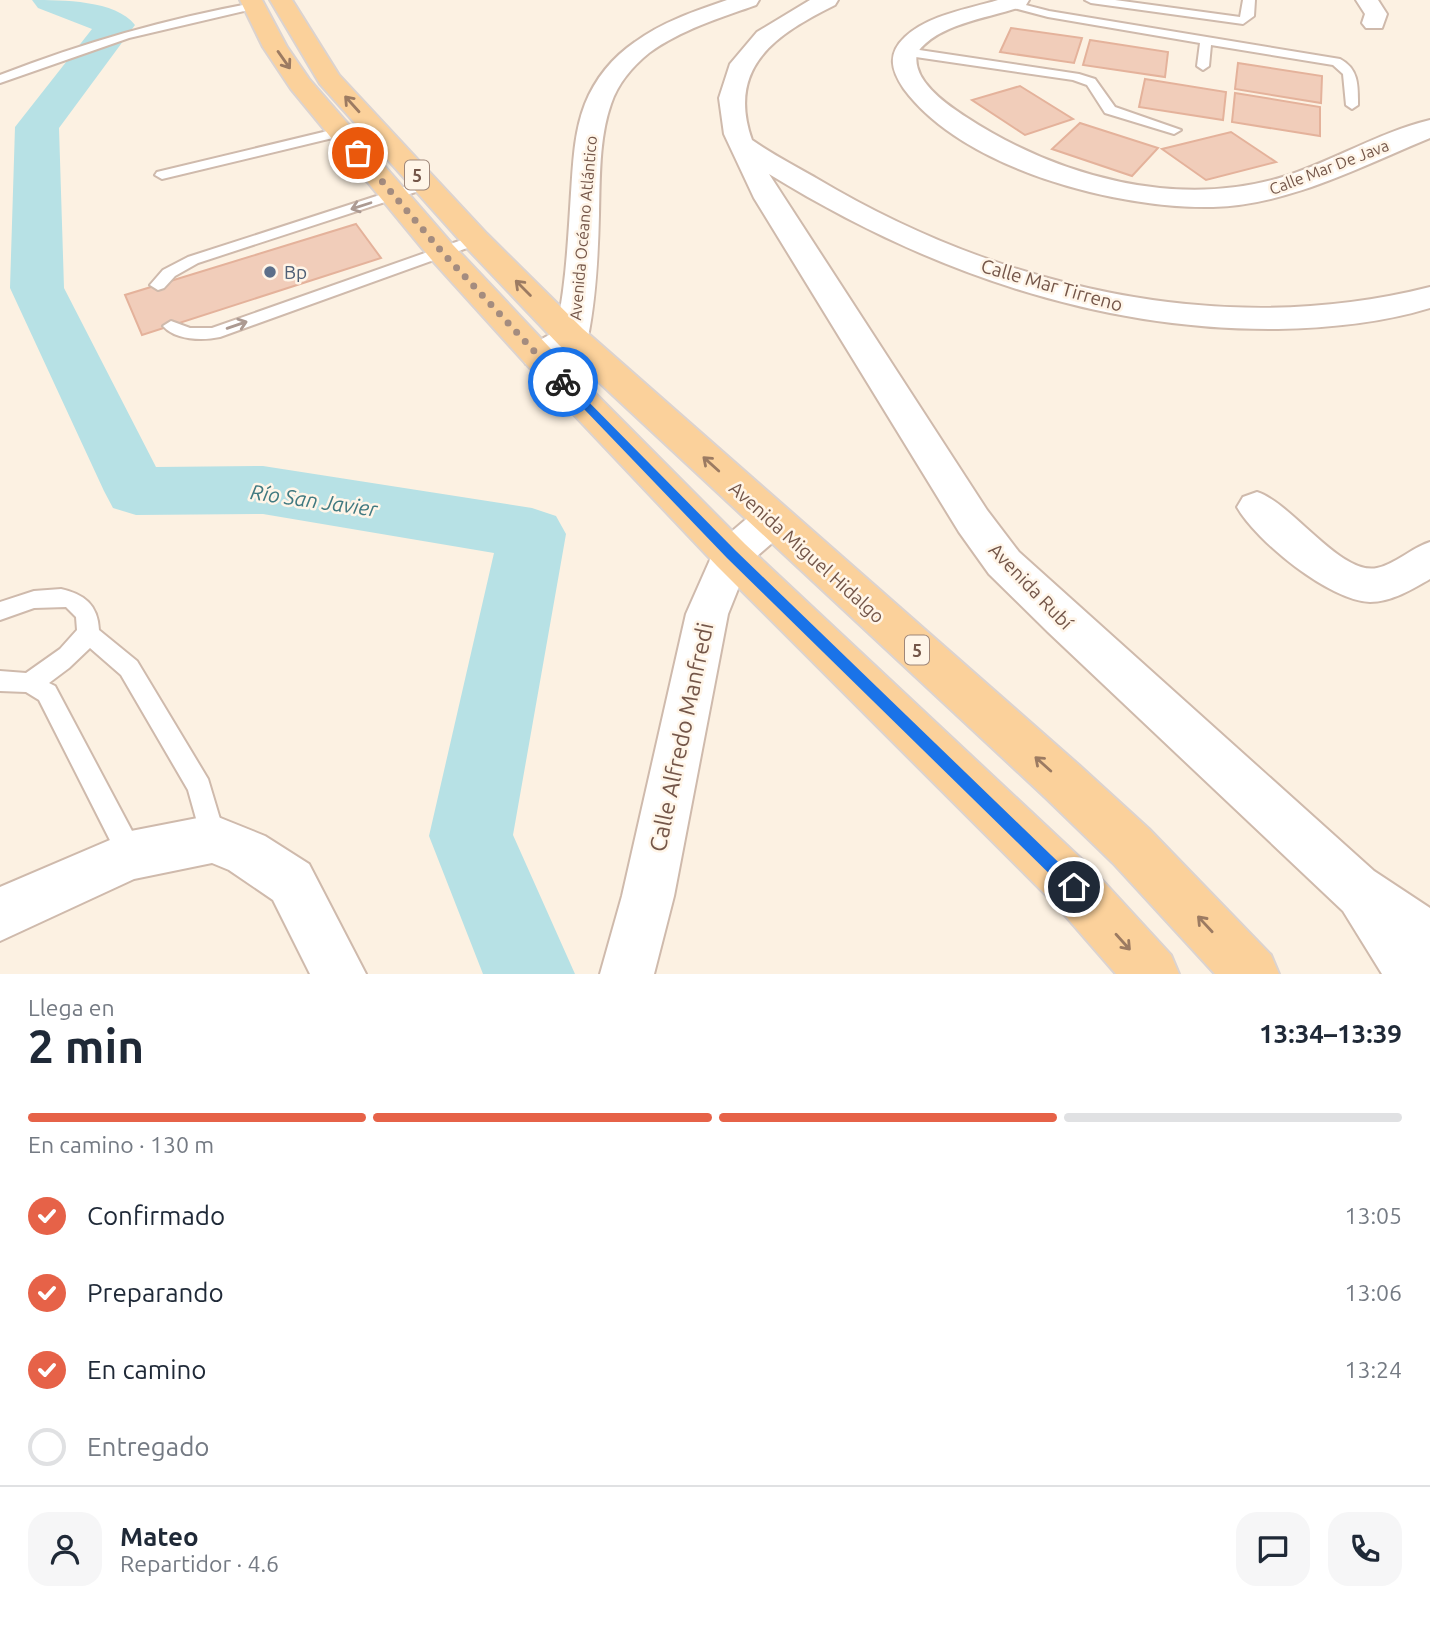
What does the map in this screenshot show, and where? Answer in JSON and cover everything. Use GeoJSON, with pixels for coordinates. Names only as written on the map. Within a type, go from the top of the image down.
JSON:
{"type":"FeatureCollection","features":[{"type":"Feature","properties":{"kind":"main road","name":"5"},"geometry":{"type":"LineString","coordinates":[[281,0],[329,79],[476,240],[555,347],[732,555],[1017,830],[1074,887],[1152,974]]}},
{"type":"Feature","properties":{"kind":"main road","name":"5"},"geometry":{"type":"LineString","coordinates":[[252,3],[275,47],[300,84],[442,252],[555,347]]}},
{"type":"Feature","properties":{"kind":"main road","name":"Avenida Miguel Hidalgo"},"geometry":{"type":"LineString","coordinates":[[555,347],[772,520],[1073,791],[1131,846],[1252,974]]}},
{"type":"Feature","properties":{"kind":"street","name":"Avenida Océano Atlántico"},"geometry":{"type":"LineString","coordinates":[[555,347],[579,296],[588,155],[595,112],[606,86],[627,61],[648,43],[748,0]]}},
{"type":"Feature","properties":{"kind":"street","name":"Avenida Rubí"},"geometry":{"type":"LineString","coordinates":[[827,0],[769,33],[748,53],[737,75],[732,99],[734,123],[741,145],[772,201],[959,499],[1004,563],[1073,630],[1356,889],[1430,940]]}},
{"type":"Feature","properties":{"kind":"street"},"geometry":{"type":"LineString","coordinates":[[1367,0],[1377,14],[1374,23]]}},
{"type":"Feature","properties":{"kind":"street"},"geometry":{"type":"LineString","coordinates":[[906,52],[927,32],[1014,2]]}},
{"type":"Feature","properties":{"kind":"street","name":"Calle Mar De Java"},"geometry":{"type":"LineString","coordinates":[[906,52],[903,61],[906,72],[916,88],[961,126],[1018,158],[1055,173],[1156,197],[1216,198],[1267,192],[1430,128]]}},
{"type":"Feature","properties":{"kind":"street","name":"Calle Mar Tirreno"},"geometry":{"type":"LineString","coordinates":[[741,145],[835,201],[888,228],[1029,283],[1107,304],[1195,317],[1267,320],[1348,315],[1409,305],[1430,296]]}},
{"type":"Feature","properties":{"kind":"street"},"geometry":{"type":"LineString","coordinates":[[1257,507],[1327,569],[1367,586],[1401,576],[1430,558]]}},
{"type":"Feature","properties":{"kind":"street","name":"Calle Alfredo Manfredi"},"geometry":{"type":"LineString","coordinates":[[627,974],[648,895],[707,614],[732,555],[772,520]]}},
{"type":"Feature","properties":{"kind":"street"},"geometry":{"type":"LineString","coordinates":[[0,915],[131,855],[213,839],[247,853],[291,882],[339,974]]}},
{"type":"Feature","properties":{"kind":"street","name":"Avenida Rubí"},"geometry":{"type":"LineString","coordinates":[[1356,889],[1413,974]]}},
{"type":"Feature","properties":{"kind":"lane"},"geometry":{"type":"LineString","coordinates":[[1091,0],[1243,21],[1248,16],[1249,0]]}},
{"type":"Feature","properties":{"kind":"lane"},"geometry":{"type":"LineString","coordinates":[[1014,2],[1048,15],[1336,62],[1346,66],[1351,72],[1352,105]]}},
{"type":"Feature","properties":{"kind":"lane"},"geometry":{"type":"LineString","coordinates":[[0,79],[104,41],[252,3]]}},
{"type":"Feature","properties":{"kind":"lane"},"geometry":{"type":"LineString","coordinates":[[1203,66],[1206,41]]}},
{"type":"Feature","properties":{"kind":"lane"},"geometry":{"type":"LineString","coordinates":[[906,52],[1075,77],[1091,82],[1098,89],[1103,104],[1110,110],[1174,130]]}},
{"type":"Feature","properties":{"kind":"lane"},"geometry":{"type":"LineString","coordinates":[[162,175],[340,132]]}},
{"type":"Feature","properties":{"kind":"lane"},"geometry":{"type":"LineString","coordinates":[[158,285],[169,273],[193,260],[426,184]]}},
{"type":"Feature","properties":{"kind":"lane"},"geometry":{"type":"LineString","coordinates":[[171,326],[188,333],[214,333],[476,240]]}},
{"type":"Feature","properties":{"kind":"lane"},"geometry":{"type":"LineString","coordinates":[[0,611],[21,601],[46,597],[66,598],[79,604],[87,615],[88,634],[74,653],[57,667],[29,683]]}},
{"type":"Feature","properties":{"kind":"lane"},"geometry":{"type":"LineString","coordinates":[[88,634],[129,668],[199,786],[213,839]]}},
{"type":"Feature","properties":{"kind":"lane"},"geometry":{"type":"LineString","coordinates":[[0,681],[29,683],[47,693],[131,855]]}},
{"type":"Feature","properties":{"kind":"building"},"geometry":{"type":"Polygon","coordinates":[[[1011,28],[1082,38],[1074,63],[1000,52],[1011,28]]]}},
{"type":"Feature","properties":{"kind":"building"},"geometry":{"type":"Polygon","coordinates":[[[1090,40],[1168,52],[1165,77],[1083,65],[1090,40]]]}},
{"type":"Feature","properties":{"kind":"building"},"geometry":{"type":"Polygon","coordinates":[[[1238,63],[1322,76],[1321,103],[1235,89],[1238,63]]]}},
{"type":"Feature","properties":{"kind":"building"},"geometry":{"type":"Polygon","coordinates":[[[1145,79],[1226,92],[1223,120],[1139,107],[1145,79]]]}},
{"type":"Feature","properties":{"kind":"building"},"geometry":{"type":"Polygon","coordinates":[[[1020,86],[1073,119],[1025,135],[972,100],[1020,86]]]}},
{"type":"Feature","properties":{"kind":"building"},"geometry":{"type":"Polygon","coordinates":[[[1235,93],[1320,107],[1320,136],[1232,122],[1235,93]]]}},
{"type":"Feature","properties":{"kind":"building"},"geometry":{"type":"Polygon","coordinates":[[[1080,123],[1158,148],[1132,176],[1052,149],[1080,123]]]}},
{"type":"Feature","properties":{"kind":"building"},"geometry":{"type":"Polygon","coordinates":[[[1231,132],[1276,162],[1206,180],[1162,149],[1231,132]]]}},
{"type":"Feature","properties":{"kind":"building","name":"Bp"},"geometry":{"type":"Polygon","coordinates":[[[356,224],[381,258],[142,335],[125,295],[356,224]]]}},
{"type":"Feature","properties":{"kind":"waterway","name":"Río San Javier"},"geometry":{"type":"LineString","coordinates":[[51,0],[116,25],[37,127],[37,288],[136,491],[263,490],[532,534],[471,836],[529,974]]}},
{"type":"Feature","properties":{"kind":"way so far"},"geometry":{"type":"LineString","coordinates":[[358,153],[442,252],[563,382]]}},
{"type":"Feature","properties":{"kind":"place","name":"Bp"},"geometry":{"type":"Point","coordinates":[270,272]}},
{"type":"Feature","properties":{"kind":"route"},"geometry":{"type":"LineString","coordinates":[[563,382],[732,555],[1074,887]]}}]}
